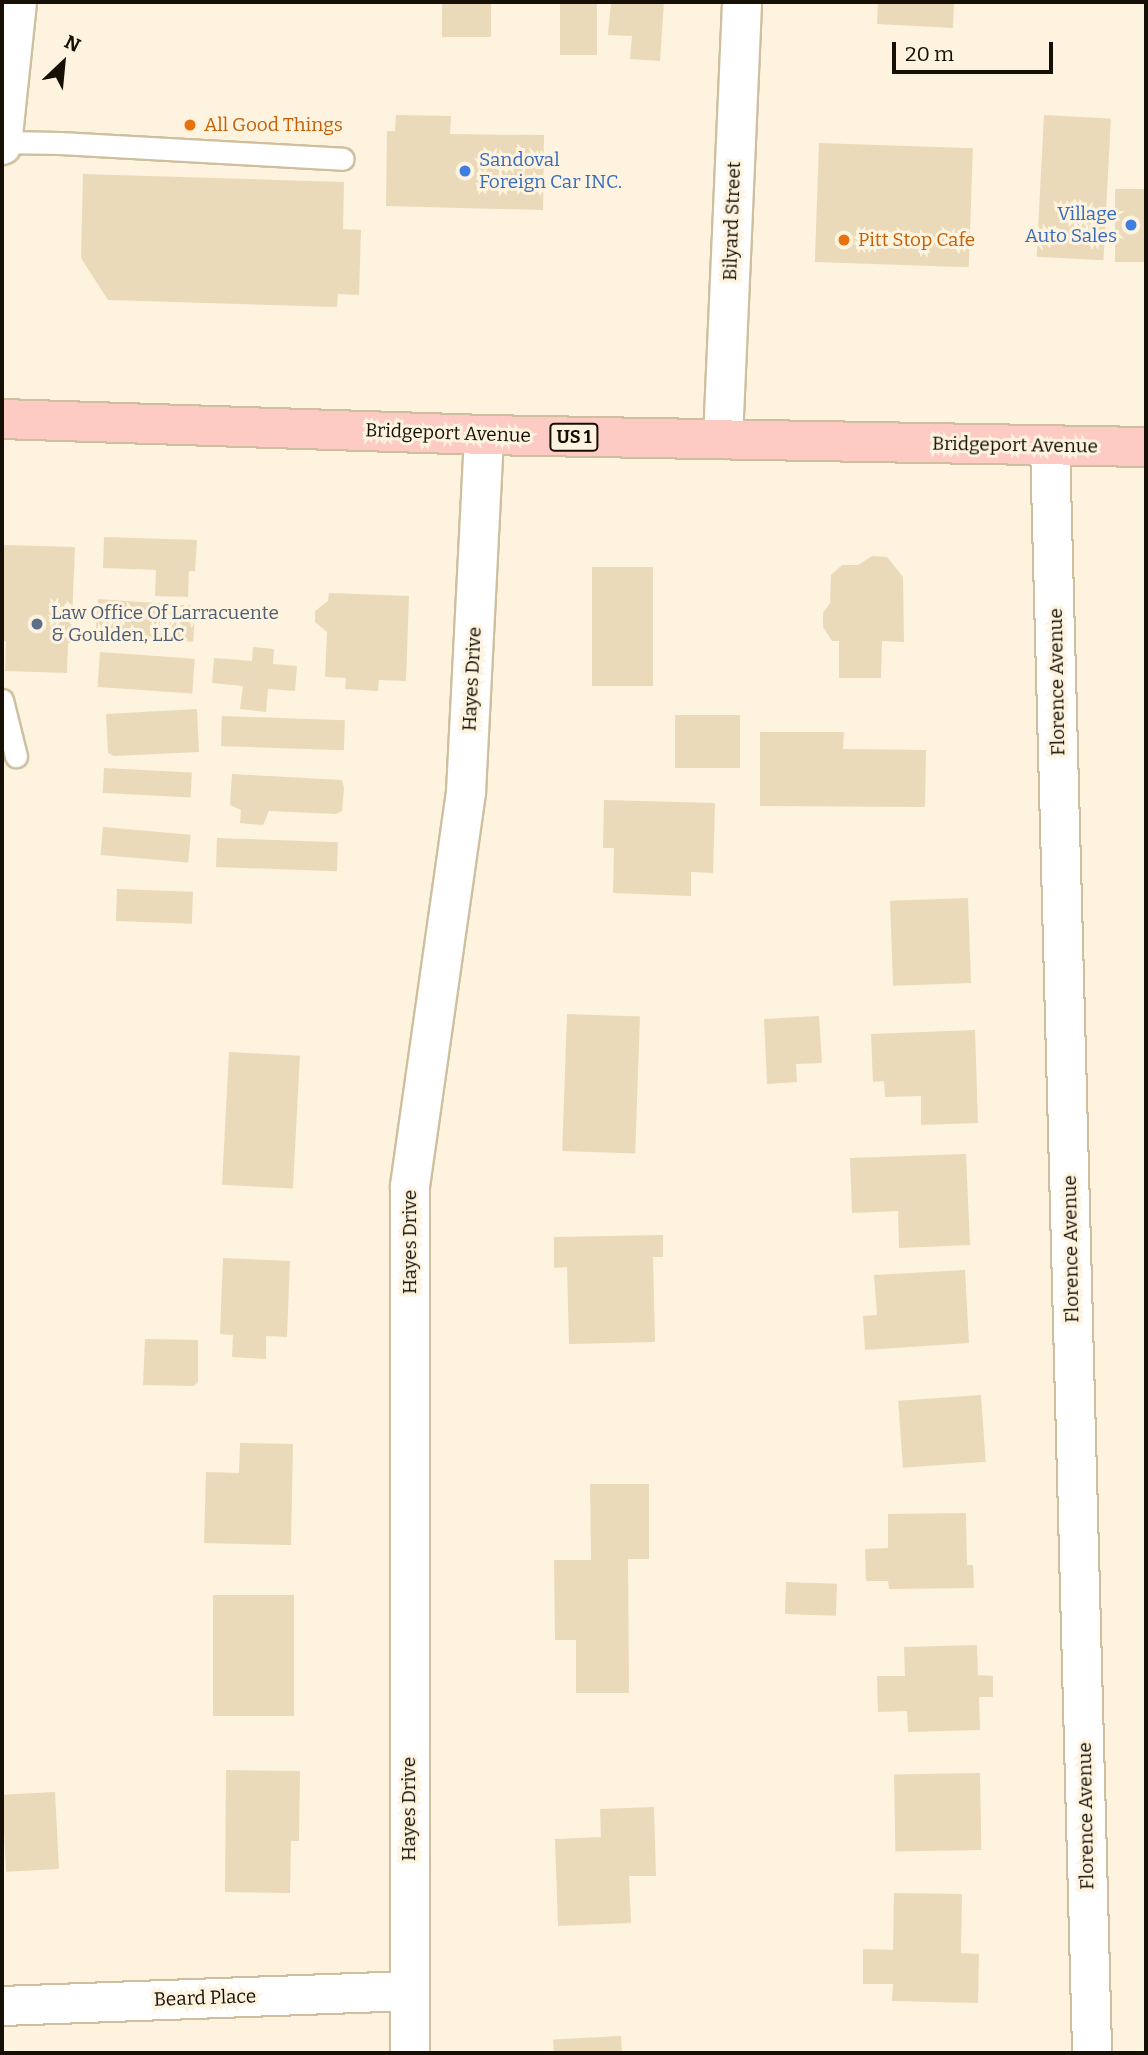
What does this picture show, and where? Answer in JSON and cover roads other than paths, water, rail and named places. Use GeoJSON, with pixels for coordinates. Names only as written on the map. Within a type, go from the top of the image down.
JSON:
{"type":"FeatureCollection","features":[{"type":"Feature","properties":{"kind":"main road","name":"Bridgeport Avenue"},"geometry":{"type":"LineString","coordinates":[[2,419],[484,435],[1146,447]]}},
{"type":"Feature","properties":{"kind":"street"},"geometry":{"type":"LineString","coordinates":[[2,143],[17,2]]}},
{"type":"Feature","properties":{"kind":"street","name":"Bilyard Street"},"geometry":{"type":"LineString","coordinates":[[723,439],[742,2]]}},
{"type":"Feature","properties":{"kind":"street","name":"Hayes Drive"},"geometry":{"type":"LineString","coordinates":[[410,2053],[410,1186],[466,792],[484,435]]}},
{"type":"Feature","properties":{"kind":"street","name":"Florence Avenue"},"geometry":{"type":"LineString","coordinates":[[1050,445],[1092,2053]]}},
{"type":"Feature","properties":{"kind":"street","name":"Beard Place"},"geometry":{"type":"LineString","coordinates":[[2,2006],[409,1991]]}},
{"type":"Feature","properties":{"kind":"lane"},"geometry":{"type":"LineString","coordinates":[[2,143],[343,159]]}},
{"type":"Feature","properties":{"kind":"lane"},"geometry":{"type":"LineString","coordinates":[[2,700],[16,756]]}},
{"type":"Feature","properties":{"kind":"place","name":"All Good Things"},"geometry":{"type":"Point","coordinates":[190,125]}},
{"type":"Feature","properties":{"kind":"place","name":"Sandoval Foreign Car INC."},"geometry":{"type":"Point","coordinates":[465,171]}},
{"type":"Feature","properties":{"kind":"place","name":"Village Auto Sales"},"geometry":{"type":"Point","coordinates":[1131,225]}},
{"type":"Feature","properties":{"kind":"place","name":"Pitt Stop Cafe"},"geometry":{"type":"Point","coordinates":[844,240]}},
{"type":"Feature","properties":{"kind":"place","name":"Law Office Of Larracuente & Goulden, LLC"},"geometry":{"type":"Point","coordinates":[37,624]}}]}
